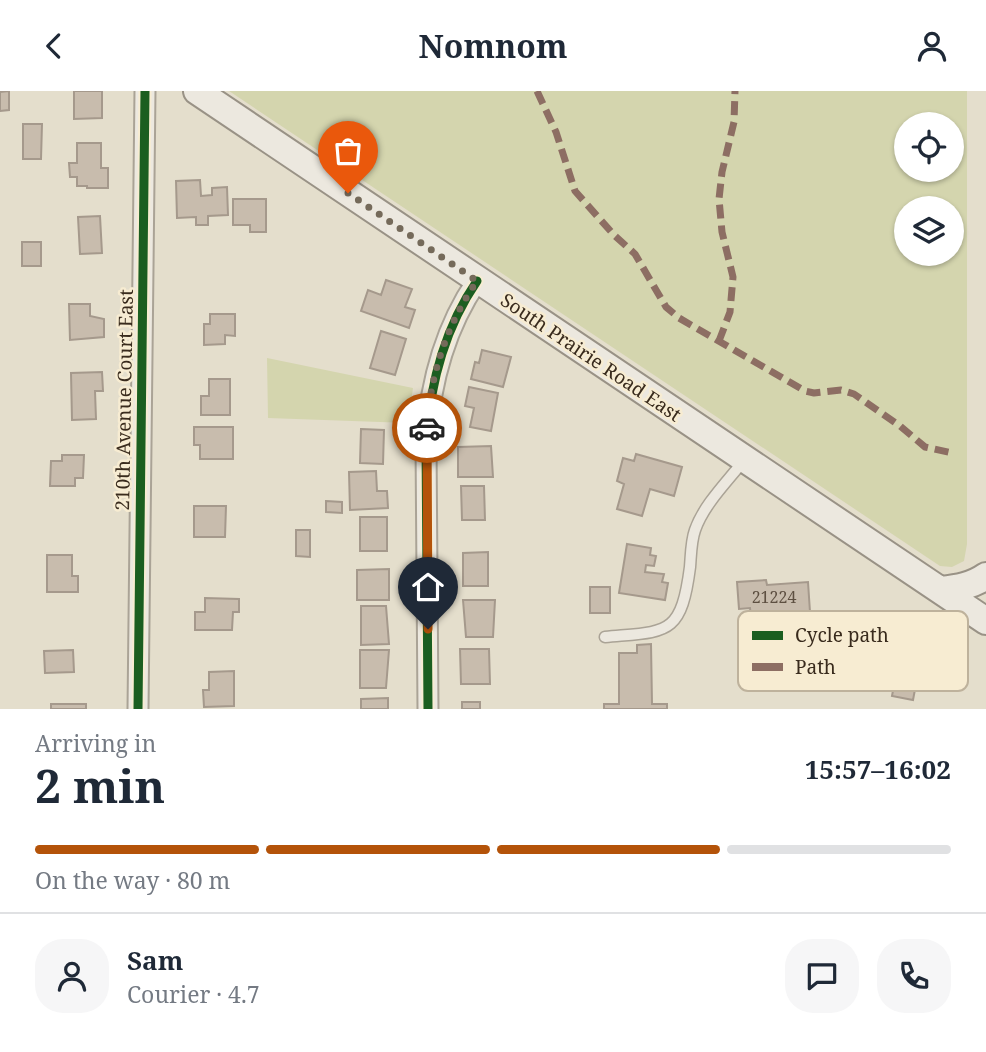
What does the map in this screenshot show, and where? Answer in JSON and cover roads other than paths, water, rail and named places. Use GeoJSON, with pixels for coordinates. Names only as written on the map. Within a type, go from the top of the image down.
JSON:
{"type":"FeatureCollection","features":[{"type":"Feature","properties":{"kind":"main road","name":"South Prairie Road East"},"geometry":{"type":"LineString","coordinates":[[197,91],[986,621]]}},
{"type":"Feature","properties":{"kind":"main road"},"geometry":{"type":"LineString","coordinates":[[940,590],[963,587],[986,576]]}},
{"type":"Feature","properties":{"kind":"street","name":"210th Avenue Court East"},"geometry":{"type":"LineString","coordinates":[[138,709],[145,91]]}},
{"type":"Feature","properties":{"kind":"street"},"geometry":{"type":"LineString","coordinates":[[428,709],[428,415],[441,354],[452,325],[477,281]]}},
{"type":"Feature","properties":{"kind":"lane"},"geometry":{"type":"LineString","coordinates":[[605,637],[654,632],[672,624],[682,608],[694,532],[701,517],[745,460]]}}]}
